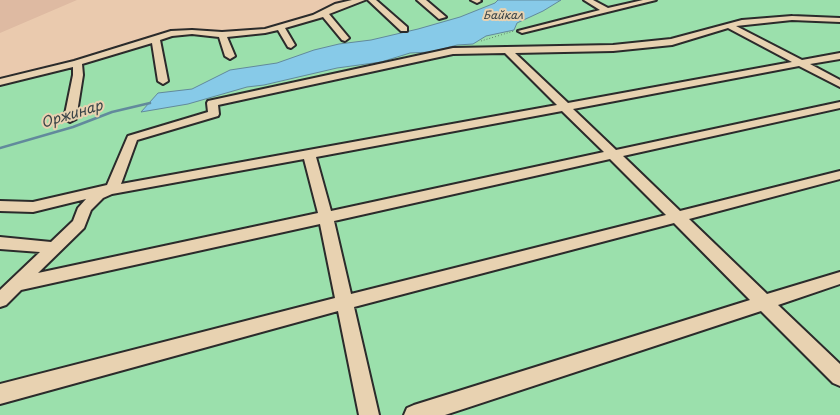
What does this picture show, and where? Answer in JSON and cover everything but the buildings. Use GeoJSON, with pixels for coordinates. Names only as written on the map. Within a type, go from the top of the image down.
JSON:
{"type":"FeatureCollection","features":[{"type":"Feature","properties":{"kind":"street"},"geometry":{"type":"LineString","coordinates":[[0,82],[180,32],[222,35],[280,28],[325,14],[338,6],[361,0]]}},
{"type":"Feature","properties":{"kind":"street"},"geometry":{"type":"LineString","coordinates":[[372,0],[404,29]]}},
{"type":"Feature","properties":{"kind":"street"},"geometry":{"type":"LineString","coordinates":[[422,0],[442,17]]}},
{"type":"Feature","properties":{"kind":"street"},"geometry":{"type":"LineString","coordinates":[[588,0],[606,10]]}},
{"type":"Feature","properties":{"kind":"street"},"geometry":{"type":"LineString","coordinates":[[522,31],[652,0]]}},
{"type":"Feature","properties":{"kind":"street"},"geometry":{"type":"LineString","coordinates":[[325,14],[345,38]]}},
{"type":"Feature","properties":{"kind":"street"},"geometry":{"type":"LineString","coordinates":[[0,300],[79,224],[85,208],[98,195],[113,188],[132,138],[214,114],[212,103],[468,49],[613,48],[672,42],[759,20],[792,18],[840,20]]}},
{"type":"Feature","properties":{"kind":"street"},"geometry":{"type":"LineString","coordinates":[[730,26],[840,84]]}},
{"type":"Feature","properties":{"kind":"street"},"geometry":{"type":"LineString","coordinates":[[280,28],[291,45]]}},
{"type":"Feature","properties":{"kind":"street"},"geometry":{"type":"LineString","coordinates":[[222,35],[230,56]]}},
{"type":"Feature","properties":{"kind":"street"},"geometry":{"type":"LineString","coordinates":[[156,39],[163,81]]}},
{"type":"Feature","properties":{"kind":"street"},"geometry":{"type":"LineString","coordinates":[[507,50],[840,377]]}},
{"type":"Feature","properties":{"kind":"street"},"geometry":{"type":"LineString","coordinates":[[0,206],[33,207],[113,188],[309,154],[840,56]]}},
{"type":"Feature","properties":{"kind":"street"},"geometry":{"type":"LineString","coordinates":[[70,119],[78,75],[77,62]]}},
{"type":"Feature","properties":{"kind":"street"},"geometry":{"type":"LineString","coordinates":[[17,284],[840,104]]}},
{"type":"Feature","properties":{"kind":"street"},"geometry":{"type":"LineString","coordinates":[[309,154],[318,182],[369,415]]}},
{"type":"Feature","properties":{"kind":"street"},"geometry":{"type":"LineString","coordinates":[[0,394],[343,303],[840,175]]}},
{"type":"Feature","properties":{"kind":"street"},"geometry":{"type":"LineString","coordinates":[[0,243],[53,248]]}},
{"type":"Feature","properties":{"kind":"street"},"geometry":{"type":"LineString","coordinates":[[414,415],[840,278]]}},
{"type":"Feature","properties":{"kind":"path"},"geometry":{"type":"LineString","coordinates":[[468,49],[487,38],[522,31]]}},
{"type":"Feature","properties":{"kind":"shaded area"},"geometry":{"type":"Polygon","coordinates":[[[0,0],[77,0],[0,33],[0,0]]]}},
{"type":"Feature","properties":{"kind":"green space"},"geometry":{"type":"Polygon","coordinates":[[[368,0],[840,0],[840,415],[0,415],[0,84],[182,33],[223,36],[281,30],[368,0]]]}},
{"type":"Feature","properties":{"kind":"water","name":"Байкал"},"geometry":{"type":"Polygon","coordinates":[[[498,0],[561,0],[517,23],[514,30],[486,36],[473,44],[457,45],[431,52],[410,53],[381,62],[337,68],[264,85],[247,87],[188,104],[141,112],[158,93],[192,89],[230,70],[277,63],[314,50],[418,29],[460,17],[495,3],[498,0]]]}},
{"type":"Feature","properties":{"kind":"waterway","name":"Оржинар"},"geometry":{"type":"LineString","coordinates":[[0,148],[73,127],[112,112],[150,103]]}}]}
